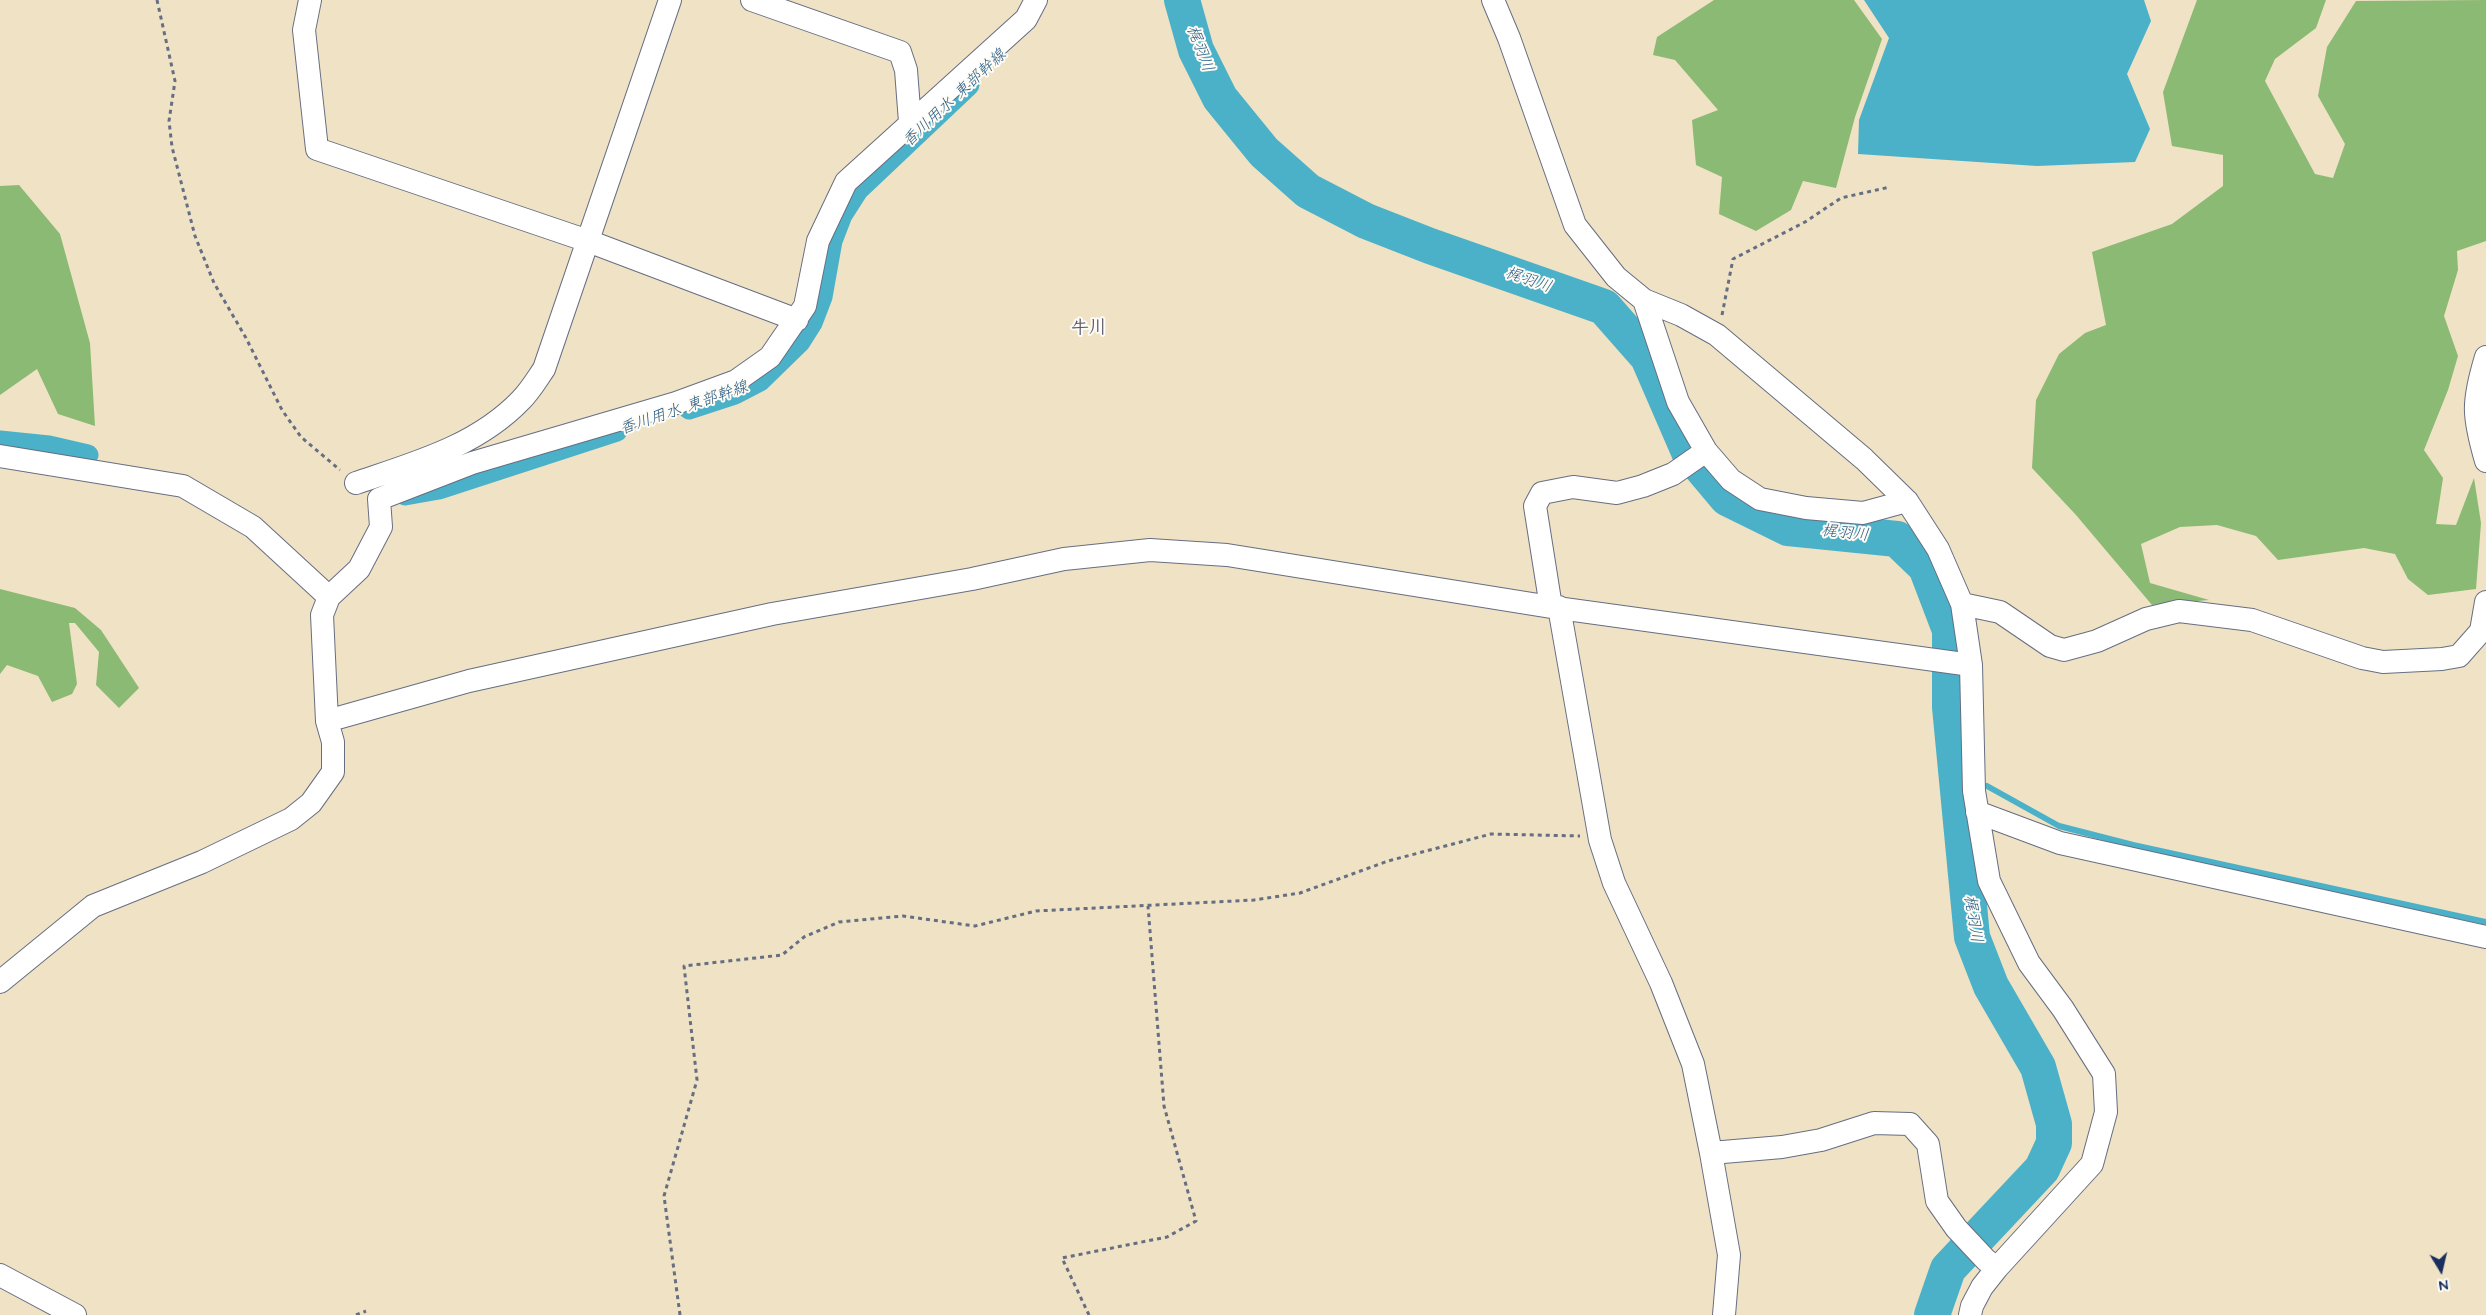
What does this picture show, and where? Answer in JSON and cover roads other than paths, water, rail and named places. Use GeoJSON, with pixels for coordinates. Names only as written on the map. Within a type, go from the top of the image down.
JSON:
{"type":"FeatureCollection","features":[{"type":"Feature","properties":{"kind":"street"},"geometry":{"type":"LineString","coordinates":[[310,0],[304,30],[317,148],[588,241],[797,320]]}},
{"type":"Feature","properties":{"kind":"street"},"geometry":{"type":"LineString","coordinates":[[356,483],[445,452],[496,422],[522,399],[544,369],[670,0]]}},
{"type":"Feature","properties":{"kind":"street"},"geometry":{"type":"LineString","coordinates":[[752,0],[900,52],[906,70],[910,122]]}},
{"type":"Feature","properties":{"kind":"street"},"geometry":{"type":"LineString","coordinates":[[0,982],[93,906],[202,862],[291,819],[311,803],[334,772],[333,742],[327,721],[322,615],[329,597],[359,569],[381,527],[378,499],[472,463],[676,403],[736,380],[770,357],[805,306],[818,242],[846,182],[910,122],[1026,19],[1036,0]]}},
{"type":"Feature","properties":{"kind":"street"},"geometry":{"type":"LineString","coordinates":[[1493,0],[1509,38],[1575,225],[1616,277],[1644,300],[1681,314],[1718,335],[1864,459],[1907,501],[1938,550],[1962,604],[1974,791],[1990,881],[2029,963],[2062,1009],[2104,1074],[2106,1112],[2092,1164],[1991,1264],[1970,1315]]}},
{"type":"Feature","properties":{"kind":"street"},"geometry":{"type":"LineString","coordinates":[[1644,300],[1678,402],[1704,453],[1731,480],[1760,499],[1806,508],[1863,513],[1907,501]]}},
{"type":"Feature","properties":{"kind":"street"},"geometry":{"type":"LineString","coordinates":[[2486,358],[2474,405],[2476,428],[2486,462]]}},
{"type":"Feature","properties":{"kind":"street"},"geometry":{"type":"LineString","coordinates":[[1704,453],[1673,474],[1644,486],[1617,493],[1573,487],[1542,493],[1536,506],[1600,836],[1614,883],[1661,983],[1693,1064],[1711,1153],[1728,1255],[1724,1315]]}},
{"type":"Feature","properties":{"kind":"street"},"geometry":{"type":"LineString","coordinates":[[0,456],[183,486],[253,527],[329,597]]}},
{"type":"Feature","properties":{"kind":"street"},"geometry":{"type":"LineString","coordinates":[[327,721],[470,681],[763,616],[972,579],[1064,559],[1150,550],[1227,555],[1555,607],[1966,665]]}},
{"type":"Feature","properties":{"kind":"street"},"geometry":{"type":"LineString","coordinates":[[1962,604],[2000,612],[2050,646],[2064,650],[2098,641],[2146,619],[2179,611],[2252,620],[2362,658],[2383,662],[2442,659],[2459,656],[2480,631],[2486,602]]}},
{"type":"Feature","properties":{"kind":"street"},"geometry":{"type":"LineString","coordinates":[[1977,812],[2060,843],[2486,937]]}},
{"type":"Feature","properties":{"kind":"street"},"geometry":{"type":"LineString","coordinates":[[1711,1153],[1782,1148],[1821,1140],[1874,1123],[1910,1124],[1928,1144],[1937,1201],[1956,1228],[1991,1264]]}},
{"type":"Feature","properties":{"kind":"street"},"geometry":{"type":"LineString","coordinates":[[0,1275],[75,1315]]}},
{"type":"Feature","properties":{"kind":"water"},"geometry":{"type":"Polygon","coordinates":[[[1864,0],[2144,0],[2151,21],[2127,74],[2150,129],[2135,162],[2037,166],[1858,154],[1859,120],[1889,38],[1864,0]]]}},
{"type":"Feature","properties":{"kind":"waterway","name":"梶羽川"},"geometry":{"type":"LineString","coordinates":[[1182,0],[1196,50],[1220,98],[1264,152],[1308,191],[1366,221],[1430,246],[1604,307],[1648,357],[1690,454],[1727,498],[1788,528],[1897,539],[1926,567],[1950,630],[1950,707],[1972,937],[1991,986],[2038,1067],[2054,1124],[2054,1143],[2042,1169],[1948,1269],[1932,1315]]}},
{"type":"Feature","properties":{"kind":"waterway","name":"香川用水 東部幹線"},"geometry":{"type":"LineString","coordinates":[[689,409],[735,394],[760,381],[800,342],[812,323],[822,297],[832,241],[842,215],[858,190],[969,85]]}},
{"type":"Feature","properties":{"kind":"waterway","name":"香川用水 東部幹線"},"geometry":{"type":"LineString","coordinates":[[405,495],[439,489],[617,431]]}},
{"type":"Feature","properties":{"kind":"waterway","name":"香川用水 東部幹線"},"geometry":{"type":"LineString","coordinates":[[0,441],[49,446],[88,455]]}},
{"type":"Feature","properties":{"kind":"waterway"},"geometry":{"type":"LineString","coordinates":[[1987,786],[2059,826],[2133,845],[2486,922]]}},
{"type":"Feature","properties":{"kind":"district","name":"牛川"},"geometry":{"type":"Point","coordinates":[1089,329]}}]}
